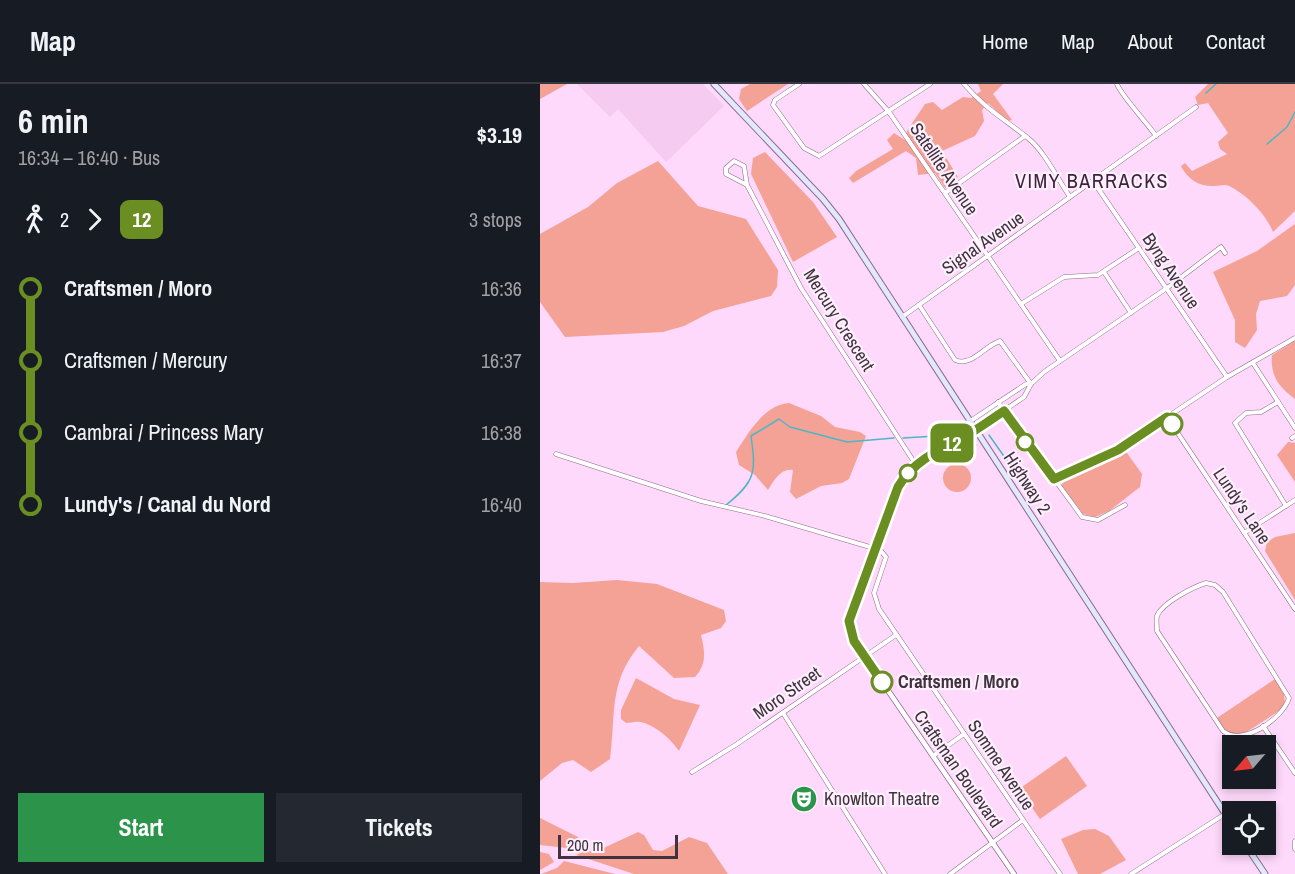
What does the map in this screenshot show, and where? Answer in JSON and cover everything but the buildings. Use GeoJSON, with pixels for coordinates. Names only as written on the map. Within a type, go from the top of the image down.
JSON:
{"type":"FeatureCollection","features":[{"type":"Feature","properties":{"kind":"main road","name":"Highway 2"},"geometry":{"type":"LineString","coordinates":[[714,84],[824,199],[1222,809]]}},
{"type":"Feature","properties":{"kind":"main road"},"geometry":{"type":"LineString","coordinates":[[1252,855],[1265,874]]}},
{"type":"Feature","properties":{"kind":"street"},"geometry":{"type":"LineString","coordinates":[[799,84],[775,100],[773,105],[797,140],[815,156],[825,154],[930,84]]}},
{"type":"Feature","properties":{"kind":"street","name":"Satellite Avenue"},"geometry":{"type":"LineString","coordinates":[[864,84],[889,112],[1060,361]]}},
{"type":"Feature","properties":{"kind":"street"},"geometry":{"type":"LineString","coordinates":[[964,84],[992,111],[1031,140],[1070,197]]}},
{"type":"Feature","properties":{"kind":"street"},"geometry":{"type":"LineString","coordinates":[[1117,84],[1122,94],[1156,136]]}},
{"type":"Feature","properties":{"kind":"street","name":"Signal Avenue"},"geometry":{"type":"LineString","coordinates":[[902,317],[1196,107]]}},
{"type":"Feature","properties":{"kind":"street"},"geometry":{"type":"LineString","coordinates":[[945,193],[1025,136]]}},
{"type":"Feature","properties":{"kind":"street","name":"Mercury Crescent"},"geometry":{"type":"LineString","coordinates":[[747,184],[730,178],[726,174],[729,164],[734,161],[744,166],[747,184],[801,288],[916,465]]}},
{"type":"Feature","properties":{"kind":"street","name":"Byng Avenue"},"geometry":{"type":"LineString","coordinates":[[1093,181],[1227,377]]}},
{"type":"Feature","properties":{"kind":"street"},"geometry":{"type":"LineString","coordinates":[[974,430],[1024,397],[1031,384],[1060,361],[1167,288],[1221,247],[1225,253]]}},
{"type":"Feature","properties":{"kind":"street"},"geometry":{"type":"LineString","coordinates":[[1021,304],[1064,277],[1096,276],[1139,248]]}},
{"type":"Feature","properties":{"kind":"street"},"geometry":{"type":"LineString","coordinates":[[1104,272],[1131,313]]}},
{"type":"Feature","properties":{"kind":"street"},"geometry":{"type":"LineString","coordinates":[[919,305],[955,360],[961,363],[969,361],[1000,342],[1031,384]]}},
{"type":"Feature","properties":{"kind":"street"},"geometry":{"type":"LineString","coordinates":[[1054,479],[1118,450],[1227,377],[1295,338]]}},
{"type":"Feature","properties":{"kind":"street"},"geometry":{"type":"LineString","coordinates":[[1253,363],[1295,428]]}},
{"type":"Feature","properties":{"kind":"street"},"geometry":{"type":"LineString","coordinates":[[969,422],[1026,384],[1031,384]]}},
{"type":"Feature","properties":{"kind":"street"},"geometry":{"type":"LineString","coordinates":[[998,402],[1085,519],[1098,520],[1125,505]]}},
{"type":"Feature","properties":{"kind":"street"},"geometry":{"type":"LineString","coordinates":[[1278,402],[1261,411],[1246,413],[1235,423],[1286,506]]}},
{"type":"Feature","properties":{"kind":"street","name":"Lundy's Lane"},"geometry":{"type":"LineString","coordinates":[[1167,417],[1295,609]]}},
{"type":"Feature","properties":{"kind":"street","name":"Craftsman Boulevard"},"geometry":{"type":"LineString","coordinates":[[945,445],[969,422]]}},
{"type":"Feature","properties":{"kind":"street","name":"Craftsman Boulevard"},"geometry":{"type":"LineString","coordinates":[[974,430],[945,445],[916,465],[898,487],[849,621],[852,636],[864,656],[1014,874]]}},
{"type":"Feature","properties":{"kind":"street"},"geometry":{"type":"LineString","coordinates":[[556,454],[701,501],[765,516],[874,548]]}},
{"type":"Feature","properties":{"kind":"street"},"geometry":{"type":"LineString","coordinates":[[1244,533],[1295,500]]}},
{"type":"Feature","properties":{"kind":"street","name":"Somme Avenue"},"geometry":{"type":"LineString","coordinates":[[874,548],[886,557],[876,586],[876,604],[1060,874]]}},
{"type":"Feature","properties":{"kind":"street"},"geometry":{"type":"LineString","coordinates":[[1206,583],[1215,585],[1223,592],[1285,688],[1289,698],[1287,705],[1263,726],[1242,736],[1229,735],[1223,731],[1157,631],[1157,616],[1163,608],[1194,586],[1206,583]]}},
{"type":"Feature","properties":{"kind":"street","name":"Moro Street"},"geometry":{"type":"LineString","coordinates":[[692,772],[896,635]]}},
{"type":"Feature","properties":{"kind":"street"},"geometry":{"type":"LineString","coordinates":[[783,713],[885,874]]}},
{"type":"Feature","properties":{"kind":"street"},"geometry":{"type":"LineString","coordinates":[[1263,726],[1295,773]]}},
{"type":"Feature","properties":{"kind":"street"},"geometry":{"type":"LineString","coordinates":[[933,756],[964,734]]}},
{"type":"Feature","properties":{"kind":"street"},"geometry":{"type":"LineString","coordinates":[[1131,874],[1222,816]]}},
{"type":"Feature","properties":{"kind":"street"},"geometry":{"type":"LineString","coordinates":[[950,874],[1023,820]]}},
{"type":"Feature","properties":{"kind":"street"},"geometry":{"type":"LineString","coordinates":[[1295,841],[1295,849]]}},
{"type":"Feature","properties":{"kind":"shaded area"},"geometry":{"type":"Polygon","coordinates":[[[540,84],[567,84],[540,99],[540,84]]]}},
{"type":"Feature","properties":{"kind":"shaded area"},"geometry":{"type":"Polygon","coordinates":[[[577,84],[703,84],[724,106],[666,162],[618,109],[610,117],[577,84]]]}},
{"type":"Feature","properties":{"kind":"shaded area"},"geometry":{"type":"Polygon","coordinates":[[[750,84],[788,84],[747,111],[739,99],[741,89],[750,84]]]}},
{"type":"Feature","properties":{"kind":"shaded area"},"geometry":{"type":"Polygon","coordinates":[[[978,84],[1003,84],[993,94],[1012,120],[1007,121],[988,103],[982,110],[984,121],[975,136],[942,151],[958,177],[945,188],[935,173],[918,175],[916,158],[906,151],[853,183],[849,178],[856,171],[893,149],[887,140],[894,133],[905,140],[907,131],[925,104],[933,102],[942,110],[963,97],[971,98],[981,91],[978,84]]]}},
{"type":"Feature","properties":{"kind":"shaded area"},"geometry":{"type":"Polygon","coordinates":[[[1208,84],[1295,84],[1295,211],[1273,232],[1255,205],[1242,194],[1227,185],[1199,184],[1187,175],[1181,166],[1185,163],[1192,171],[1227,154],[1220,149],[1218,142],[1228,133],[1208,103],[1198,105],[1195,97],[1208,84]]]}},
{"type":"Feature","properties":{"kind":"shaded area"},"geometry":{"type":"Polygon","coordinates":[[[765,152],[813,202],[837,237],[793,262],[751,174],[753,158],[765,152]]]}},
{"type":"Feature","properties":{"kind":"shaded area"},"geometry":{"type":"Polygon","coordinates":[[[658,161],[698,206],[746,219],[778,270],[777,287],[771,296],[713,311],[684,326],[663,332],[565,337],[540,302],[540,234],[588,207],[617,183],[658,161]]]}},
{"type":"Feature","properties":{"kind":"shaded area"},"geometry":{"type":"Polygon","coordinates":[[[1295,224],[1295,285],[1287,296],[1260,301],[1256,314],[1257,330],[1245,348],[1235,342],[1235,320],[1213,272],[1257,251],[1295,224]]]}},
{"type":"Feature","properties":{"kind":"shaded area"},"geometry":{"type":"Polygon","coordinates":[[[1295,341],[1295,399],[1284,390],[1274,375],[1272,355],[1295,341]]]}},
{"type":"Feature","properties":{"kind":"shaded area"},"geometry":{"type":"Polygon","coordinates":[[[789,403],[821,416],[835,427],[860,432],[866,436],[849,479],[842,483],[821,486],[796,499],[790,492],[793,470],[781,473],[768,490],[755,475],[739,465],[736,452],[752,428],[772,409],[789,403]]]}},
{"type":"Feature","properties":{"kind":"shaded area"},"geometry":{"type":"Polygon","coordinates":[[[1288,442],[1295,443],[1295,482],[1277,455],[1288,442]]]}},
{"type":"Feature","properties":{"kind":"shaded area"},"geometry":{"type":"Polygon","coordinates":[[[1123,451],[1127,453],[1142,474],[1140,487],[1109,511],[1095,517],[1083,514],[1062,486],[1063,478],[1123,451]]]}},
{"type":"Feature","properties":{"kind":"shaded area"},"geometry":{"type":"Polygon","coordinates":[[[957,464],[967,468],[971,478],[967,488],[957,492],[947,488],[943,478],[947,468],[957,464]]]}},
{"type":"Feature","properties":{"kind":"shaded area"},"geometry":{"type":"Polygon","coordinates":[[[1295,533],[1295,600],[1265,551],[1267,542],[1275,537],[1295,533]]]}},
{"type":"Feature","properties":{"kind":"shaded area"},"geometry":{"type":"Polygon","coordinates":[[[617,580],[657,584],[724,610],[726,621],[721,628],[701,635],[704,657],[702,667],[695,677],[674,678],[639,646],[622,673],[618,687],[610,759],[591,772],[573,760],[562,763],[540,781],[540,582],[573,583],[617,580]]]}},
{"type":"Feature","properties":{"kind":"shaded area"},"geometry":{"type":"Polygon","coordinates":[[[636,678],[674,699],[700,705],[679,751],[667,737],[651,726],[638,722],[626,723],[621,719],[621,710],[636,678]]]}},
{"type":"Feature","properties":{"kind":"shaded area"},"geometry":{"type":"Polygon","coordinates":[[[1275,679],[1284,693],[1285,705],[1282,709],[1242,735],[1233,735],[1227,731],[1217,718],[1275,679]]]}},
{"type":"Feature","properties":{"kind":"shaded area"},"geometry":{"type":"Polygon","coordinates":[[[1066,756],[1087,786],[1040,819],[1019,789],[1066,756]]]}},
{"type":"Feature","properties":{"kind":"shaded area"},"geometry":{"type":"Polygon","coordinates":[[[540,818],[578,837],[578,842],[567,848],[540,845],[540,818]]]}},
{"type":"Feature","properties":{"kind":"shaded area"},"geometry":{"type":"Polygon","coordinates":[[[1095,829],[1109,836],[1126,860],[1100,874],[1078,874],[1061,839],[1083,830],[1095,829]]]}},
{"type":"Feature","properties":{"kind":"shaded area"},"geometry":{"type":"Polygon","coordinates":[[[638,832],[644,835],[653,850],[662,851],[689,837],[707,843],[728,874],[634,874],[576,855],[585,851],[595,852],[638,832]]]}},
{"type":"Feature","properties":{"kind":"shaded area"},"geometry":{"type":"Polygon","coordinates":[[[540,852],[549,854],[554,862],[540,870],[540,852]]]}},
{"type":"Feature","properties":{"kind":"shaded area"},"geometry":{"type":"Polygon","coordinates":[[[564,861],[615,874],[541,874],[557,868],[564,861]]]}},
{"type":"Feature","properties":{"kind":"waterway"},"geometry":{"type":"LineString","coordinates":[[1206,93],[1216,84]]}},
{"type":"Feature","properties":{"kind":"waterway"},"geometry":{"type":"LineString","coordinates":[[1267,144],[1287,127],[1295,112]]}},
{"type":"Feature","properties":{"kind":"waterway"},"geometry":{"type":"LineString","coordinates":[[726,505],[743,489],[752,475],[751,436],[779,419],[790,427],[847,442],[894,438]]}},
{"type":"Feature","properties":{"kind":"waterway"},"geometry":{"type":"LineString","coordinates":[[989,435],[1013,469]]}},
{"type":"Feature","properties":{"kind":"waterway"},"geometry":{"type":"LineString","coordinates":[[903,438],[936,436],[943,439]]}},
{"type":"Feature","properties":{"kind":"waterway"},"geometry":{"type":"LineString","coordinates":[[958,446],[976,445]]}},
{"type":"Feature","properties":{"kind":"bus line","name":"12"},"geometry":{"type":"LineString","coordinates":[[882,682],[854,641],[849,621],[898,487],[910,470],[945,445],[970,434],[1004,411],[1033,454],[1054,479],[1118,450],[1167,417],[1172,424]]}},
{"type":"Feature","properties":{"kind":"place","name":"Craftsmen / Moro"},"geometry":{"type":"Point","coordinates":[882,682]}},
{"type":"Feature","properties":{"kind":"place","name":"Knowlton Theatre"},"geometry":{"type":"Point","coordinates":[804,799]}},
{"type":"Feature","properties":{"kind":"district","name":"VIMY BARRACKS"},"geometry":{"type":"Point","coordinates":[1092,181]}}]}
